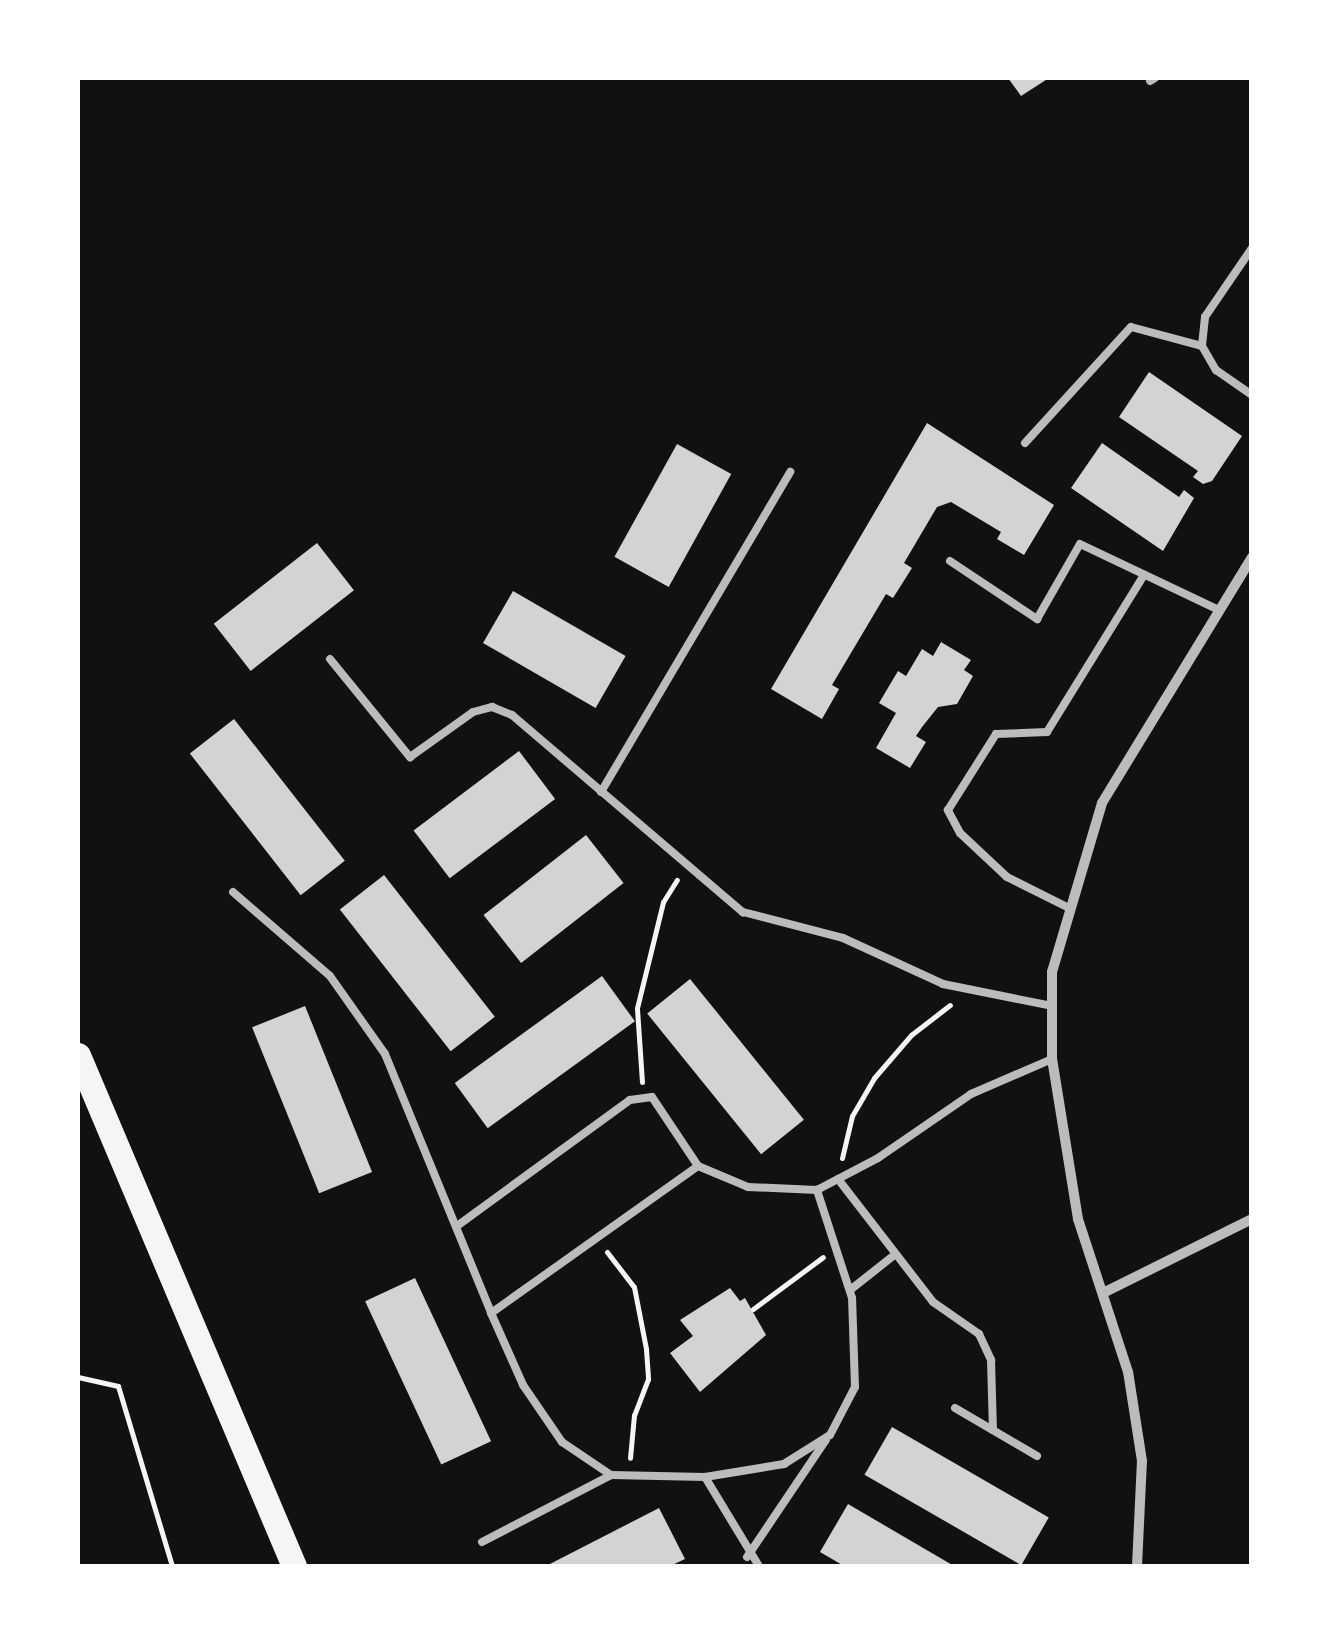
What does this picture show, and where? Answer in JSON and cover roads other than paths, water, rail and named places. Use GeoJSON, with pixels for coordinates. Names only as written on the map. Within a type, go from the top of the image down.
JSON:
{"type":"FeatureCollection","features":[{"type":"Feature","properties":{"kind":"main road"},"geometry":{"type":"LineString","coordinates":[[78,1055],[294,1566]]}},
{"type":"Feature","properties":{"kind":"street"},"geometry":{"type":"LineString","coordinates":[[1137,1566],[1142,1462],[1128,1372],[1078,1219],[1052,1059],[1052,972],[1102,803],[1252,558]]}},
{"type":"Feature","properties":{"kind":"street"},"geometry":{"type":"LineString","coordinates":[[1105,1292],[1252,1220]]}},
{"type":"Feature","properties":{"kind":"lane"},"geometry":{"type":"LineString","coordinates":[[1252,248],[1205,318],[1202,346],[1216,370],[1252,396]]}},
{"type":"Feature","properties":{"kind":"lane"},"geometry":{"type":"LineString","coordinates":[[1025,443],[1130,327],[1202,346]]}},
{"type":"Feature","properties":{"kind":"lane"},"geometry":{"type":"LineString","coordinates":[[600,792],[790,472]]}},
{"type":"Feature","properties":{"kind":"lane"},"geometry":{"type":"LineString","coordinates":[[950,561],[1036,619],[1080,544],[1219,610]]}},
{"type":"Feature","properties":{"kind":"lane"},"geometry":{"type":"LineString","coordinates":[[1071,909],[1007,877],[960,833],[948,810],[996,734],[1047,732],[1144,575]]}},
{"type":"Feature","properties":{"kind":"lane"},"geometry":{"type":"LineString","coordinates":[[330,659],[410,758],[473,712],[492,707],[512,715],[742,912],[843,938],[943,984],[1052,1006]]}},
{"type":"Feature","properties":{"kind":"lane"},"geometry":{"type":"LineString","coordinates":[[233,892],[330,976],[364,1019],[385,1054],[523,1385],[562,1442],[612,1474],[704,1477],[784,1464],[830,1435]]}},
{"type":"Feature","properties":{"kind":"lane"},"geometry":{"type":"LineString","coordinates":[[457,1226],[630,1100],[652,1097],[698,1166],[748,1188],[817,1190],[971,1094],[1052,1059]]}},
{"type":"Feature","properties":{"kind":"lane"},"geometry":{"type":"LineString","coordinates":[[491,1313],[698,1166]]}},
{"type":"Feature","properties":{"kind":"lane"},"geometry":{"type":"LineString","coordinates":[[840,1178],[892,1257],[933,1302],[978,1334],[991,1360],[993,1430]]}},
{"type":"Feature","properties":{"kind":"lane"},"geometry":{"type":"LineString","coordinates":[[748,1556],[830,1435],[855,1387],[850,1290],[817,1190]]}},
{"type":"Feature","properties":{"kind":"lane"},"geometry":{"type":"LineString","coordinates":[[850,1290],[892,1257]]}},
{"type":"Feature","properties":{"kind":"lane"},"geometry":{"type":"LineString","coordinates":[[954,1408],[1038,1456]]}},
{"type":"Feature","properties":{"kind":"lane"},"geometry":{"type":"LineString","coordinates":[[482,1542],[612,1474]]}},
{"type":"Feature","properties":{"kind":"lane"},"geometry":{"type":"LineString","coordinates":[[704,1477],[748,1556],[759,1566]]}}]}
